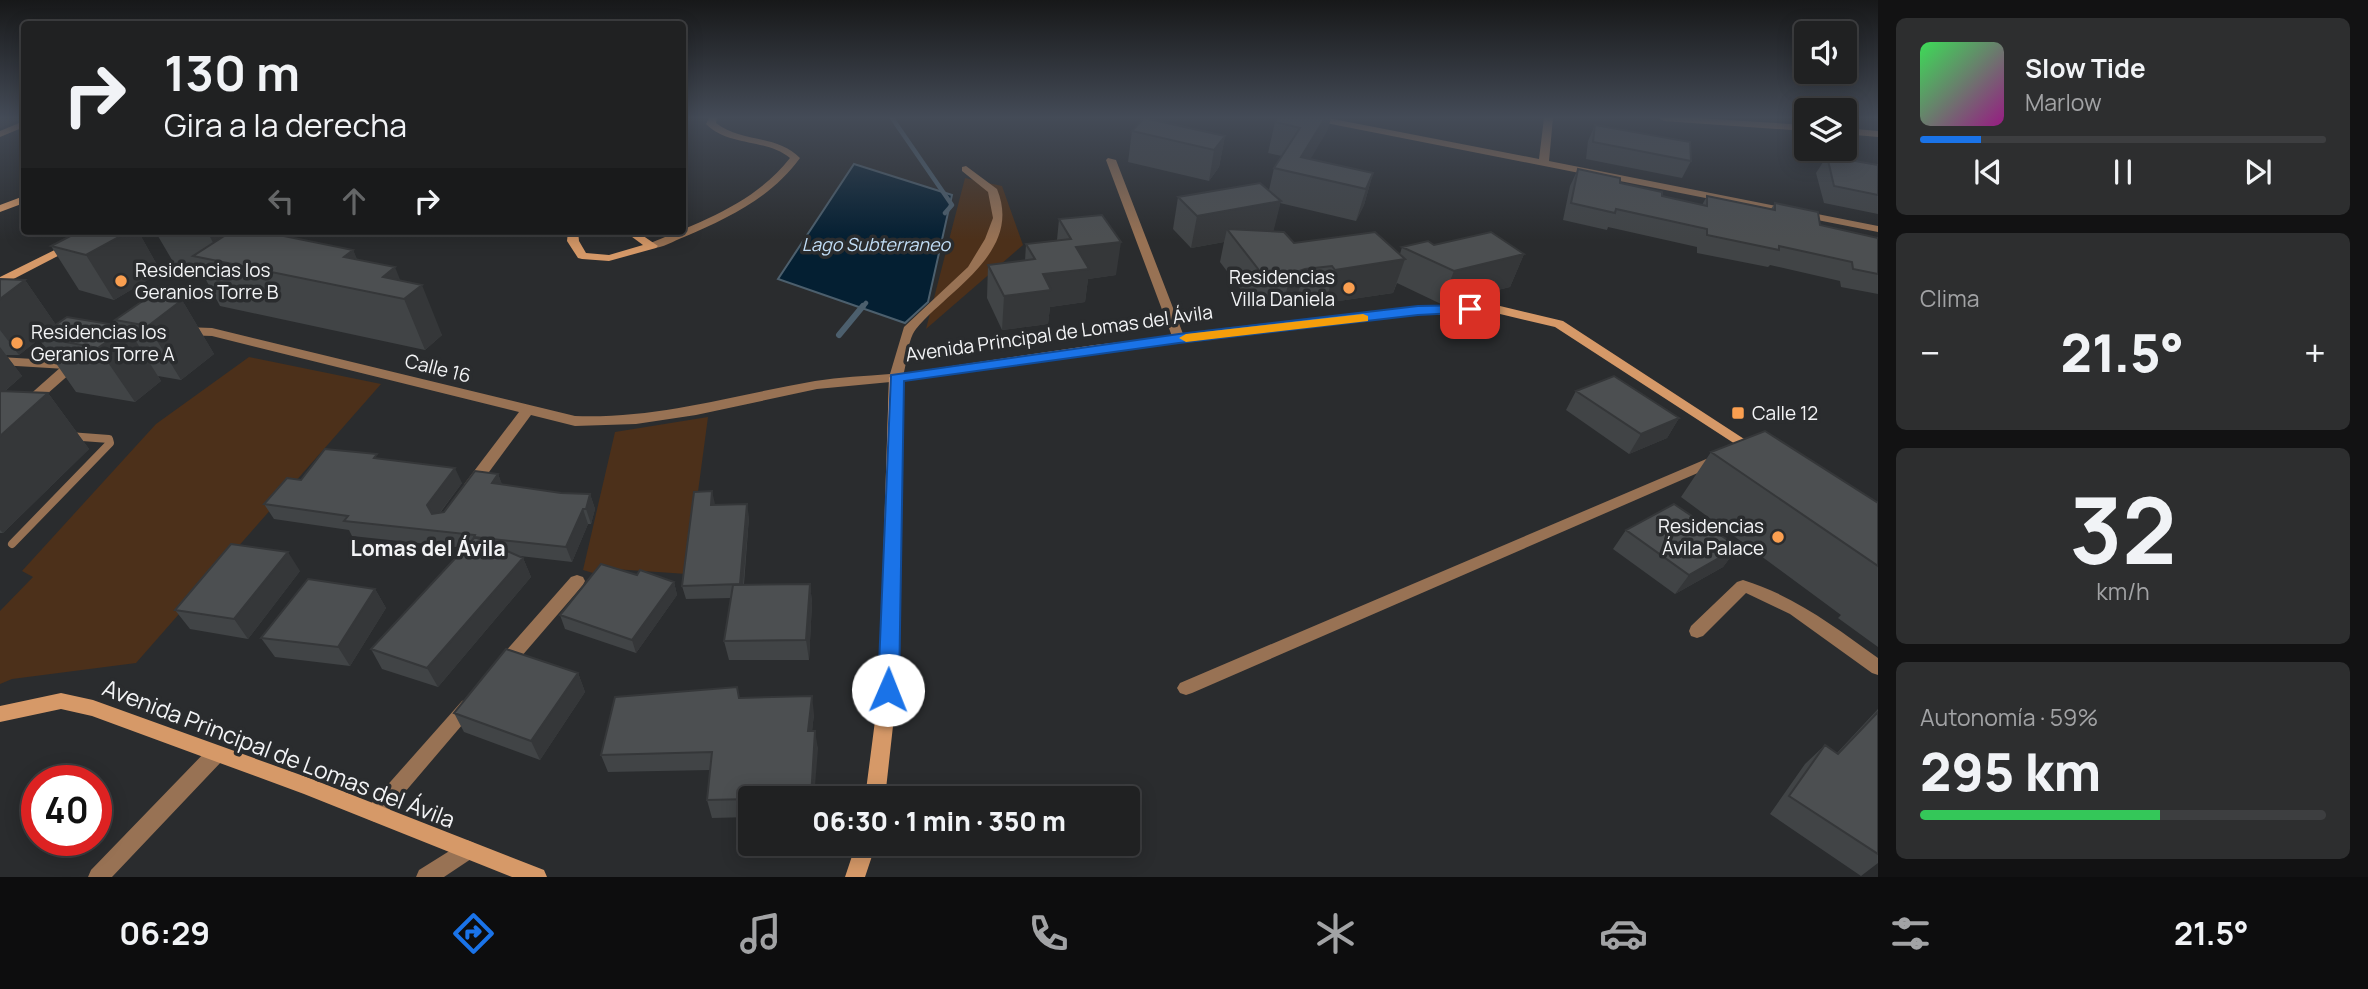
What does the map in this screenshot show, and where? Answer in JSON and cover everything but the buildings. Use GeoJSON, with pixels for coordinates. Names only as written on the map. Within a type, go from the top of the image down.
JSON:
{"type":"FeatureCollection","features":[{"type":"Feature","properties":{"kind":"street"},"geometry":{"type":"LineString","coordinates":[[686,230],[754,197],[788,169],[793,159]]}},
{"type":"Feature","properties":{"kind":"street"},"geometry":{"type":"LineString","coordinates":[[1528,159],[1878,229]]}},
{"type":"Feature","properties":{"kind":"street"},"geometry":{"type":"LineString","coordinates":[[1111,160],[1179,339]]}},
{"type":"Feature","properties":{"kind":"street"},"geometry":{"type":"LineString","coordinates":[[896,378],[908,330],[973,269],[991,239],[999,218],[993,191],[966,169]]}},
{"type":"Feature","properties":{"kind":"street"},"geometry":{"type":"LineString","coordinates":[[0,209],[21,200]]}},
{"type":"Feature","properties":{"kind":"street"},"geometry":{"type":"LineString","coordinates":[[0,282],[92,235]]}},
{"type":"Feature","properties":{"kind":"street"},"geometry":{"type":"LineString","coordinates":[[573,235],[573,241],[582,256],[609,258],[652,246],[675,235]]}},
{"type":"Feature","properties":{"kind":"street"},"geometry":{"type":"LineString","coordinates":[[635,235],[652,246]]}},
{"type":"Feature","properties":{"kind":"street","name":"Avenida Principal de Lomas del Ávila"},"geometry":{"type":"LineString","coordinates":[[876,786],[888,690],[896,378],[1179,339],[1418,311],[1500,310],[1559,324],[1771,461]]}},
{"type":"Feature","properties":{"kind":"street","name":"Calle 16"},"geometry":{"type":"LineString","coordinates":[[173,331],[212,332],[575,421],[603,423],[645,419],[820,385],[896,378]]}},
{"type":"Feature","properties":{"kind":"street"},"geometry":{"type":"LineString","coordinates":[[3,432],[72,365],[91,353]]}},
{"type":"Feature","properties":{"kind":"street"},"geometry":{"type":"LineString","coordinates":[[461,499],[528,409]]}},
{"type":"Feature","properties":{"kind":"street"},"geometry":{"type":"LineString","coordinates":[[1185,688],[1748,446]]}},
{"type":"Feature","properties":{"kind":"street"},"geometry":{"type":"LineString","coordinates":[[374,813],[577,581]]}},
{"type":"Feature","properties":{"kind":"street"},"geometry":{"type":"LineString","coordinates":[[1697,631],[1743,586],[1763,591],[1785,603],[1878,668]]}},
{"type":"Feature","properties":{"kind":"street","name":"Avenida Principal de Lomas del Ávila"},"geometry":{"type":"LineString","coordinates":[[0,714],[61,702],[93,708],[537,877]]}},
{"type":"Feature","properties":{"kind":"street"},"geometry":{"type":"LineString","coordinates":[[98,877],[216,754]]}},
{"type":"Feature","properties":{"kind":"street"},"geometry":{"type":"LineString","coordinates":[[426,877],[467,850]]}},
{"type":"Feature","properties":{"kind":"street"},"geometry":{"type":"LineString","coordinates":[[855,877],[862,856]]}},
{"type":"Feature","properties":{"kind":"lane"},"geometry":{"type":"LineString","coordinates":[[0,361],[72,365]]}},
{"type":"Feature","properties":{"kind":"lane"},"geometry":{"type":"LineString","coordinates":[[12,544],[110,443],[109,439],[56,436]]}},
{"type":"Feature","properties":{"kind":"shaded area"},"geometry":{"type":"Polygon","coordinates":[[[965,178],[1002,186],[1023,245],[926,329],[965,178]]]}},
{"type":"Feature","properties":{"kind":"shaded area"},"geometry":{"type":"Polygon","coordinates":[[[249,357],[381,384],[136,663],[12,679],[0,684],[0,611],[33,577],[22,571],[156,424],[249,357]]]}},
{"type":"Feature","properties":{"kind":"shaded area"},"geometry":{"type":"Polygon","coordinates":[[[708,417],[687,574],[599,568],[593,573],[583,570],[615,432],[708,417]]]}},
{"type":"Feature","properties":{"kind":"water","name":"Lago Subterraneo"},"geometry":{"type":"Polygon","coordinates":[[[854,164],[952,195],[928,302],[905,323],[778,279],[854,164]]]}},
{"type":"Feature","properties":{"kind":"waterway"},"geometry":{"type":"LineString","coordinates":[[920,159],[952,205],[945,213]]}},
{"type":"Feature","properties":{"kind":"waterway"},"geometry":{"type":"LineString","coordinates":[[862,308],[866,303]]}},
{"type":"Feature","properties":{"kind":"waterway"},"geometry":{"type":"LineString","coordinates":[[839,335],[863,306]]}},
{"type":"Feature","properties":{"kind":"slow traffic"},"geometry":{"type":"LineString","coordinates":[[1186,338],[1363,318]]}},
{"type":"Feature","properties":{"kind":"place","name":"Residencias los Geranios Torre B"},"geometry":{"type":"Point","coordinates":[121,281]}},
{"type":"Feature","properties":{"kind":"place","name":"Residencias Villa Daniela"},"geometry":{"type":"Point","coordinates":[1349,288]}},
{"type":"Feature","properties":{"kind":"place","name":"Residencias los Geranios Torre A"},"geometry":{"type":"Point","coordinates":[17,343]}},
{"type":"Feature","properties":{"kind":"place","name":"Calle 12"},"geometry":{"type":"Point","coordinates":[1738,413]}},
{"type":"Feature","properties":{"kind":"place","name":"Residencias Ávila Palace"},"geometry":{"type":"Point","coordinates":[1778,537]}},
{"type":"Feature","properties":{"kind":"district","name":"Lomas del Ávila"},"geometry":{"type":"Point","coordinates":[428,548]}},
{"type":"Feature","properties":{"kind":"route"},"geometry":{"type":"LineString","coordinates":[[888,690],[896,378],[1095,349],[1418,311],[1470,309]]}}]}
